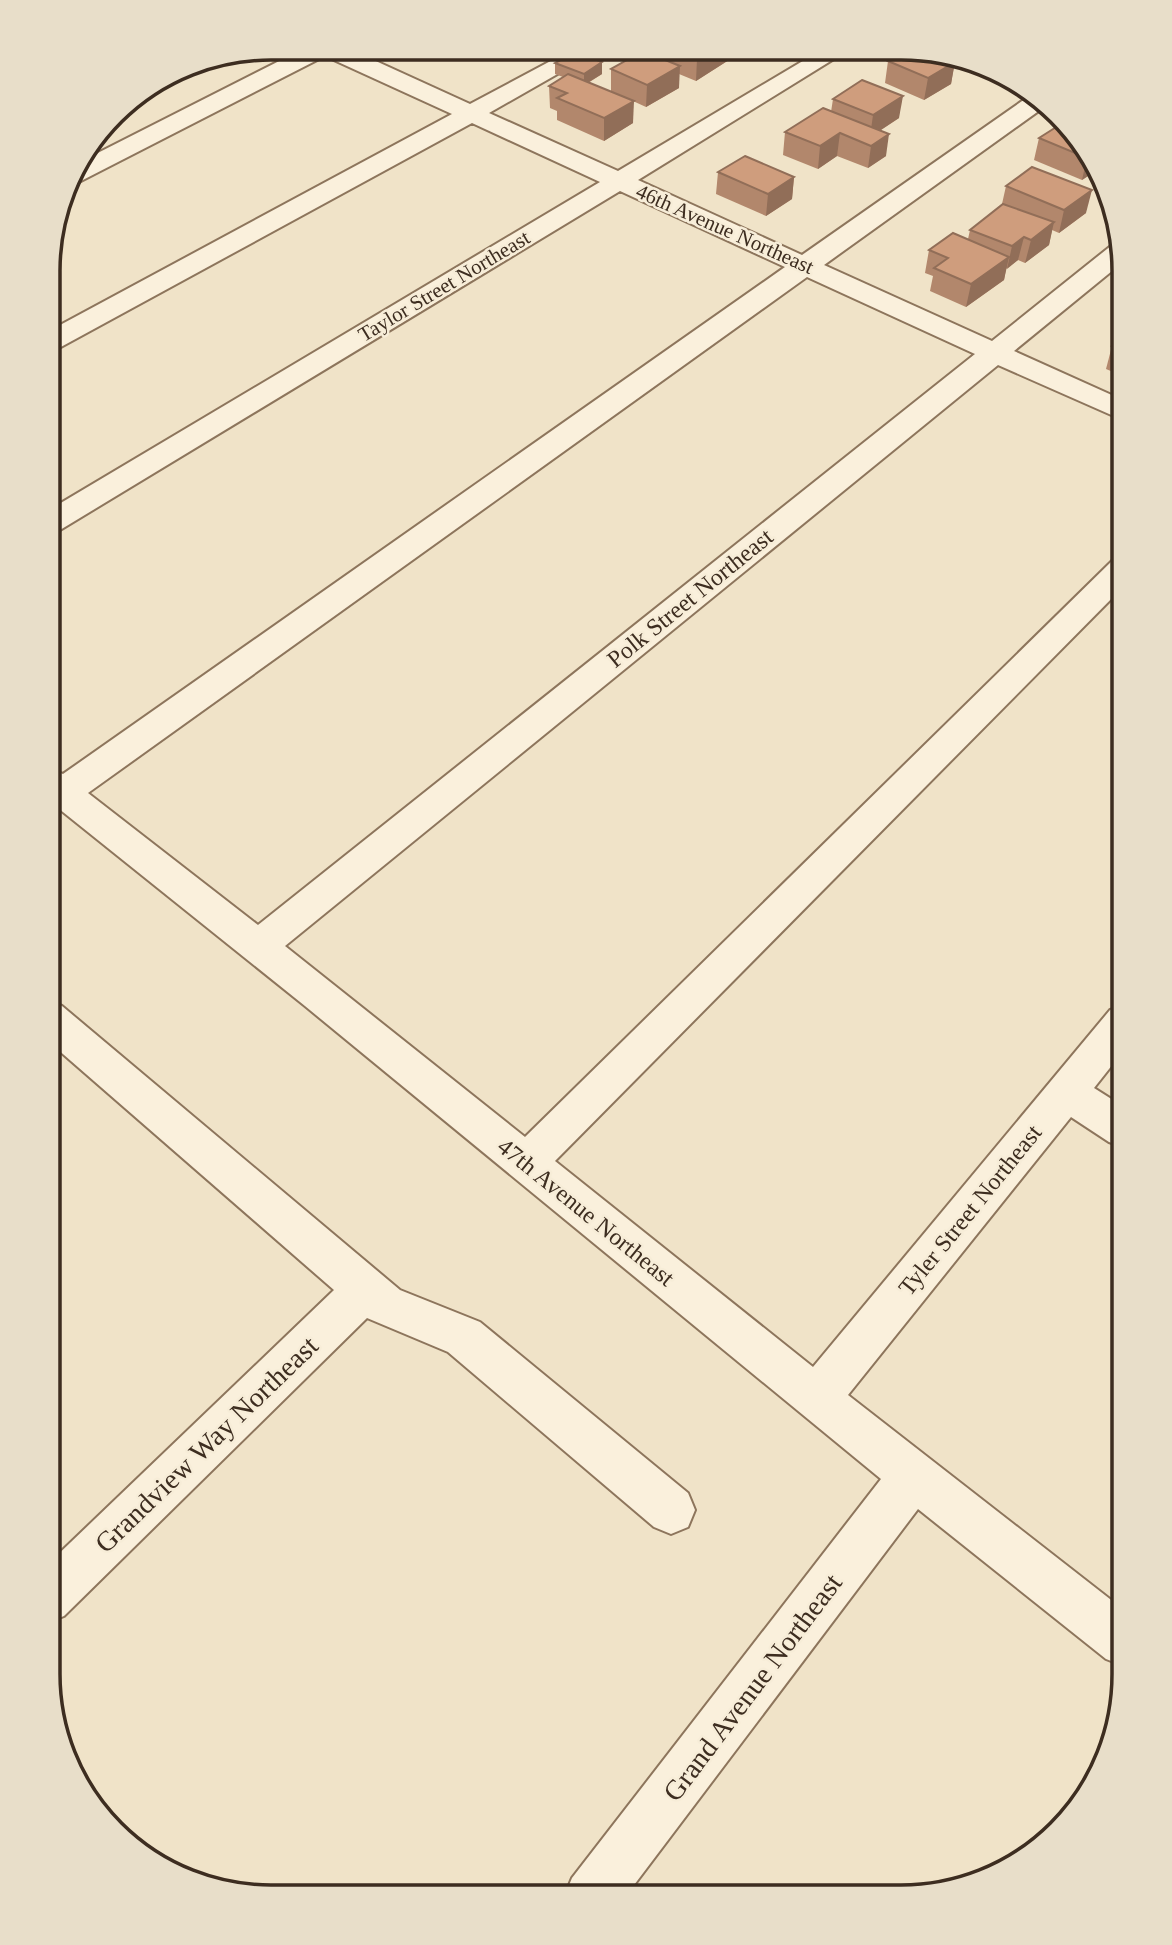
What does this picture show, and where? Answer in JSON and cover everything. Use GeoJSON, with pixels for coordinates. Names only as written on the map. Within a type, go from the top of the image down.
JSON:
{"type":"FeatureCollection","features":[{"type":"Feature","properties":{"kind":"street"},"geometry":{"type":"LineString","coordinates":[[86,169],[299,60]]}},
{"type":"Feature","properties":{"kind":"street","name":"46th Avenue Northeast"},"geometry":{"type":"LineString","coordinates":[[354,60],[1112,405]]}},
{"type":"Feature","properties":{"kind":"street"},"geometry":{"type":"LineString","coordinates":[[60,336],[569,60]]}},
{"type":"Feature","properties":{"kind":"street","name":"Taylor Street Northeast"},"geometry":{"type":"LineString","coordinates":[[60,516],[821,60]]}},
{"type":"Feature","properties":{"kind":"street"},"geometry":{"type":"LineString","coordinates":[[60,784],[807,267],[1032,105]]}},
{"type":"Feature","properties":{"kind":"street","name":"Polk Street Northeast"},"geometry":{"type":"LineString","coordinates":[[260,945],[1112,258]]}},
{"type":"Feature","properties":{"kind":"street"},"geometry":{"type":"LineString","coordinates":[[526,1163],[1112,579]]}},
{"type":"Feature","properties":{"kind":"street","name":"47th Avenue Northeast"},"geometry":{"type":"LineString","coordinates":[[60,790],[260,945],[912,1478],[1112,1633]]}},
{"type":"Feature","properties":{"kind":"street"},"geometry":{"type":"LineString","coordinates":[[60,1027],[384,1305],[464,1337],[671,1510]]}},
{"type":"Feature","properties":{"kind":"street","name":"Tyler Street Northeast"},"geometry":{"type":"LineString","coordinates":[[816,1399],[1112,1038]]}},
{"type":"Feature","properties":{"kind":"street"},"geometry":{"type":"LineString","coordinates":[[1067,1092],[1112,1121]]}},
{"type":"Feature","properties":{"kind":"street","name":"Grandview Way Northeast"},"geometry":{"type":"LineString","coordinates":[[60,1586],[366,1289]]}},
{"type":"Feature","properties":{"kind":"street","name":"Grand Avenue Northeast"},"geometry":{"type":"LineString","coordinates":[[601,1885],[912,1478]]}},
{"type":"Feature","properties":{"kind":"building"},"geometry":{"type":"Polygon","coordinates":[[[560,60],[602,62],[584,74],[555,63],[560,60]]]}},
{"type":"Feature","properties":{"kind":"building"},"geometry":{"type":"Polygon","coordinates":[[[627,60],[665,60],[680,66],[647,85],[611,69],[627,60]]]}},
{"type":"Feature","properties":{"kind":"building"},"geometry":{"type":"Polygon","coordinates":[[[888,61],[929,61],[949,65],[928,78],[888,61]]]}},
{"type":"Feature","properties":{"kind":"building"},"geometry":{"type":"Polygon","coordinates":[[[568,74],[634,101],[604,118],[557,98],[567,93],[549,86],[568,74]]]}},
{"type":"Feature","properties":{"kind":"building"},"geometry":{"type":"Polygon","coordinates":[[[862,80],[903,96],[873,115],[833,99],[862,80]]]}},
{"type":"Feature","properties":{"kind":"building"},"geometry":{"type":"Polygon","coordinates":[[[823,108],[889,134],[871,146],[840,133],[820,146],[785,132],[823,108]]]}},
{"type":"Feature","properties":{"kind":"building"},"geometry":{"type":"Polygon","coordinates":[[[1056,127],[1077,154],[1039,138],[1056,127]]]}},
{"type":"Feature","properties":{"kind":"building"},"geometry":{"type":"Polygon","coordinates":[[[745,156],[794,177],[768,194],[718,172],[745,156]]]}},
{"type":"Feature","properties":{"kind":"building"},"geometry":{"type":"Polygon","coordinates":[[[1032,167],[1092,190],[1064,210],[1006,186],[1032,167]]]}},
{"type":"Feature","properties":{"kind":"building"},"geometry":{"type":"Polygon","coordinates":[[[1003,204],[1054,222],[1031,240],[1024,237],[1012,246],[970,230],[1003,204]]]}},
{"type":"Feature","properties":{"kind":"building"},"geometry":{"type":"Polygon","coordinates":[[[953,233],[1009,257],[971,284],[934,268],[948,258],[929,250],[953,233]]]}}]}
